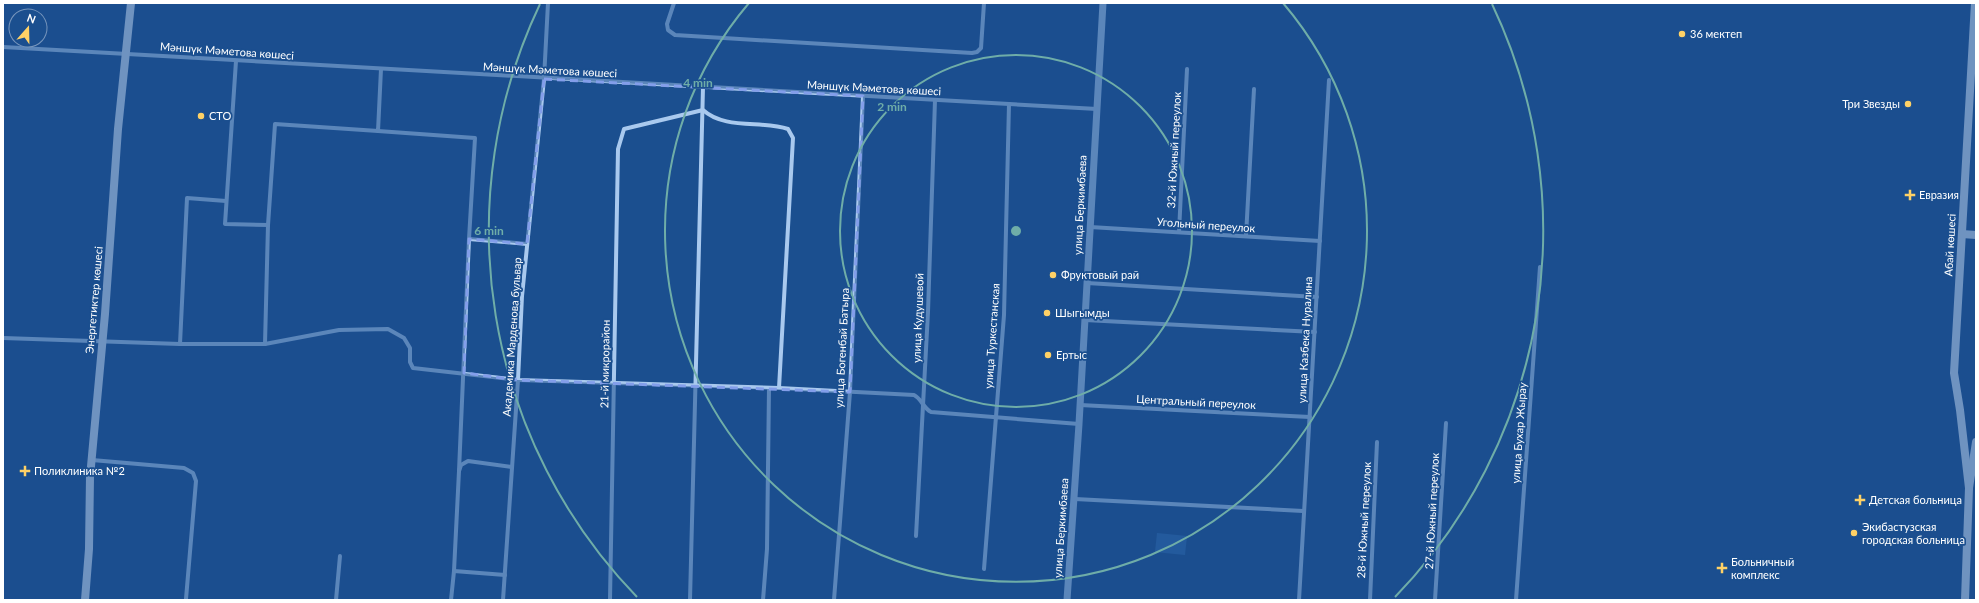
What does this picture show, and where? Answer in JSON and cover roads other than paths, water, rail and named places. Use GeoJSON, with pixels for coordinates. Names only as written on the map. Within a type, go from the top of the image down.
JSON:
{"type":"FeatureCollection","features":[{"type":"Feature","properties":{"kind":"main road","name":"Энергетиктер көшесі"},"geometry":{"type":"LineString","coordinates":[[85,600],[91,460],[102,342],[118,129],[132,3]]}},
{"type":"Feature","properties":{"kind":"main road","name":"Абай көшесі"},"geometry":{"type":"LineString","coordinates":[[1969,488],[1954,373],[1975,3]]}},
{"type":"Feature","properties":{"kind":"main road"},"geometry":{"type":"LineString","coordinates":[[1962,234],[1976,235]]}},
{"type":"Feature","properties":{"kind":"main road"},"geometry":{"type":"LineString","coordinates":[[1963,439],[1970,440],[1976,438]]}},
{"type":"Feature","properties":{"kind":"main road","name":"Абай көшесі"},"geometry":{"type":"LineString","coordinates":[[1965,600],[1969,488],[1976,442]]}},
{"type":"Feature","properties":{"kind":"street","name":"Академика Марденова бульвар"},"geometry":{"type":"LineString","coordinates":[[503,600],[518,380],[522,296],[544,78],[548,3]]}},
{"type":"Feature","properties":{"kind":"street"},"geometry":{"type":"LineString","coordinates":[[674,3],[667,24],[668,30],[675,35],[972,53],[977,52],[981,48],[984,3]]}},
{"type":"Feature","properties":{"kind":"street","name":"улица Беркимбаева"},"geometry":{"type":"LineString","coordinates":[[1067,600],[1075,499],[1103,3]]}},
{"type":"Feature","properties":{"kind":"street","name":"Мәншүк Мәметова көшесі"},"geometry":{"type":"LineString","coordinates":[[3,47],[1097,109]]}},
{"type":"Feature","properties":{"kind":"street"},"geometry":{"type":"LineString","coordinates":[[236,61],[225,224],[268,225]]}},
{"type":"Feature","properties":{"kind":"street"},"geometry":{"type":"LineString","coordinates":[[378,131],[381,69]]}},
{"type":"Feature","properties":{"kind":"street","name":"32-й Южный переулок"},"geometry":{"type":"LineString","coordinates":[[1179,232],[1186,69]]}},
{"type":"Feature","properties":{"kind":"street","name":"улица Казбека Нуралина"},"geometry":{"type":"LineString","coordinates":[[1299,600],[1329,80]]}},
{"type":"Feature","properties":{"kind":"street"},"geometry":{"type":"LineString","coordinates":[[690,600],[694,385],[704,87]]}},
{"type":"Feature","properties":{"kind":"street"},"geometry":{"type":"LineString","coordinates":[[1246,236],[1254,89]]}},
{"type":"Feature","properties":{"kind":"street","name":"улица Богенбай Батыра"},"geometry":{"type":"LineString","coordinates":[[834,600],[850,392],[863,96]]}},
{"type":"Feature","properties":{"kind":"street","name":"улица Кудушевой"},"geometry":{"type":"LineString","coordinates":[[916,536],[924,407],[935,100]]}},
{"type":"Feature","properties":{"kind":"street","name":"улица Туркестанская"},"geometry":{"type":"LineString","coordinates":[[984,569],[1004,316],[1009,104]]}},
{"type":"Feature","properties":{"kind":"street"},"geometry":{"type":"LineString","coordinates":[[703,110],[711,117],[742,124],[778,126],[788,129],[792,138],[779,388]]}},
{"type":"Feature","properties":{"kind":"street","name":"21-й микрорайон"},"geometry":{"type":"LineString","coordinates":[[610,600],[618,149],[624,129],[703,110]]}},
{"type":"Feature","properties":{"kind":"street"},"geometry":{"type":"LineString","coordinates":[[265,344],[268,225],[275,124],[475,138],[454,571],[451,600]]}},
{"type":"Feature","properties":{"kind":"street"},"geometry":{"type":"LineString","coordinates":[[180,344],[187,198],[226,201]]}},
{"type":"Feature","properties":{"kind":"street","name":"Угольный переулок"},"geometry":{"type":"LineString","coordinates":[[1090,227],[1320,241]]}},
{"type":"Feature","properties":{"kind":"street"},"geometry":{"type":"LineString","coordinates":[[470,239],[527,244]]}},
{"type":"Feature","properties":{"kind":"street","name":"улица Бухар Жырау"},"geometry":{"type":"LineString","coordinates":[[1516,600],[1540,267]]}},
{"type":"Feature","properties":{"kind":"street"},"geometry":{"type":"LineString","coordinates":[[1087,284],[1317,297]]}},
{"type":"Feature","properties":{"kind":"street"},"geometry":{"type":"LineString","coordinates":[[1085,320],[1314,332]]}},
{"type":"Feature","properties":{"kind":"street"},"geometry":{"type":"LineString","coordinates":[[3,338],[180,344],[265,344],[339,330],[388,329],[404,338],[410,348],[410,362],[413,368],[518,380],[779,388],[914,395],[920,400],[924,407],[931,412],[996,416],[1079,424]]}},
{"type":"Feature","properties":{"kind":"street"},"geometry":{"type":"LineString","coordinates":[[763,600],[767,549],[769,388]]}},
{"type":"Feature","properties":{"kind":"street","name":"Центральный переулок"},"geometry":{"type":"LineString","coordinates":[[1080,405],[1310,417]]}},
{"type":"Feature","properties":{"kind":"street","name":"27-й Южный переулок"},"geometry":{"type":"LineString","coordinates":[[1435,600],[1446,423]]}},
{"type":"Feature","properties":{"kind":"street","name":"28-й Южный переулок"},"geometry":{"type":"LineString","coordinates":[[1370,600],[1377,442]]}},
{"type":"Feature","properties":{"kind":"street"},"geometry":{"type":"LineString","coordinates":[[91,460],[184,468],[193,473],[196,481],[186,599]]}},
{"type":"Feature","properties":{"kind":"street"},"geometry":{"type":"LineString","coordinates":[[459,471],[461,465],[468,461],[512,467]]}},
{"type":"Feature","properties":{"kind":"street"},"geometry":{"type":"LineString","coordinates":[[1075,499],[1303,511]]}},
{"type":"Feature","properties":{"kind":"street"},"geometry":{"type":"LineString","coordinates":[[336,600],[340,556]]}},
{"type":"Feature","properties":{"kind":"street"},"geometry":{"type":"LineString","coordinates":[[454,571],[505,575]]}},
{"type":"Feature","properties":{"kind":"place","name":"36 мектеп"},"geometry":{"type":"Point","coordinates":[1682,34]}},
{"type":"Feature","properties":{"kind":"place","name":"Три Звезды"},"geometry":{"type":"Point","coordinates":[1908,104]}},
{"type":"Feature","properties":{"kind":"place","name":"СТО"},"geometry":{"type":"Point","coordinates":[201,116]}},
{"type":"Feature","properties":{"kind":"place","name":"Евразия"},"geometry":{"type":"Point","coordinates":[1910,195]}},
{"type":"Feature","properties":{"kind":"place","name":"Фруктовый рай"},"geometry":{"type":"Point","coordinates":[1053,275]}},
{"type":"Feature","properties":{"kind":"place","name":"Шыгымды"},"geometry":{"type":"Point","coordinates":[1047,313]}},
{"type":"Feature","properties":{"kind":"place","name":"Ертыс"},"geometry":{"type":"Point","coordinates":[1048,355]}},
{"type":"Feature","properties":{"kind":"place","name":"Поликлиника №2"},"geometry":{"type":"Point","coordinates":[25,471]}},
{"type":"Feature","properties":{"kind":"place","name":"Детская больница"},"geometry":{"type":"Point","coordinates":[1860,500]}},
{"type":"Feature","properties":{"kind":"place","name":"Экибастузская городская больница"},"geometry":{"type":"Point","coordinates":[1854,533]}},
{"type":"Feature","properties":{"kind":"place","name":"Больничный комплекс"},"geometry":{"type":"Point","coordinates":[1722,568]}}]}
